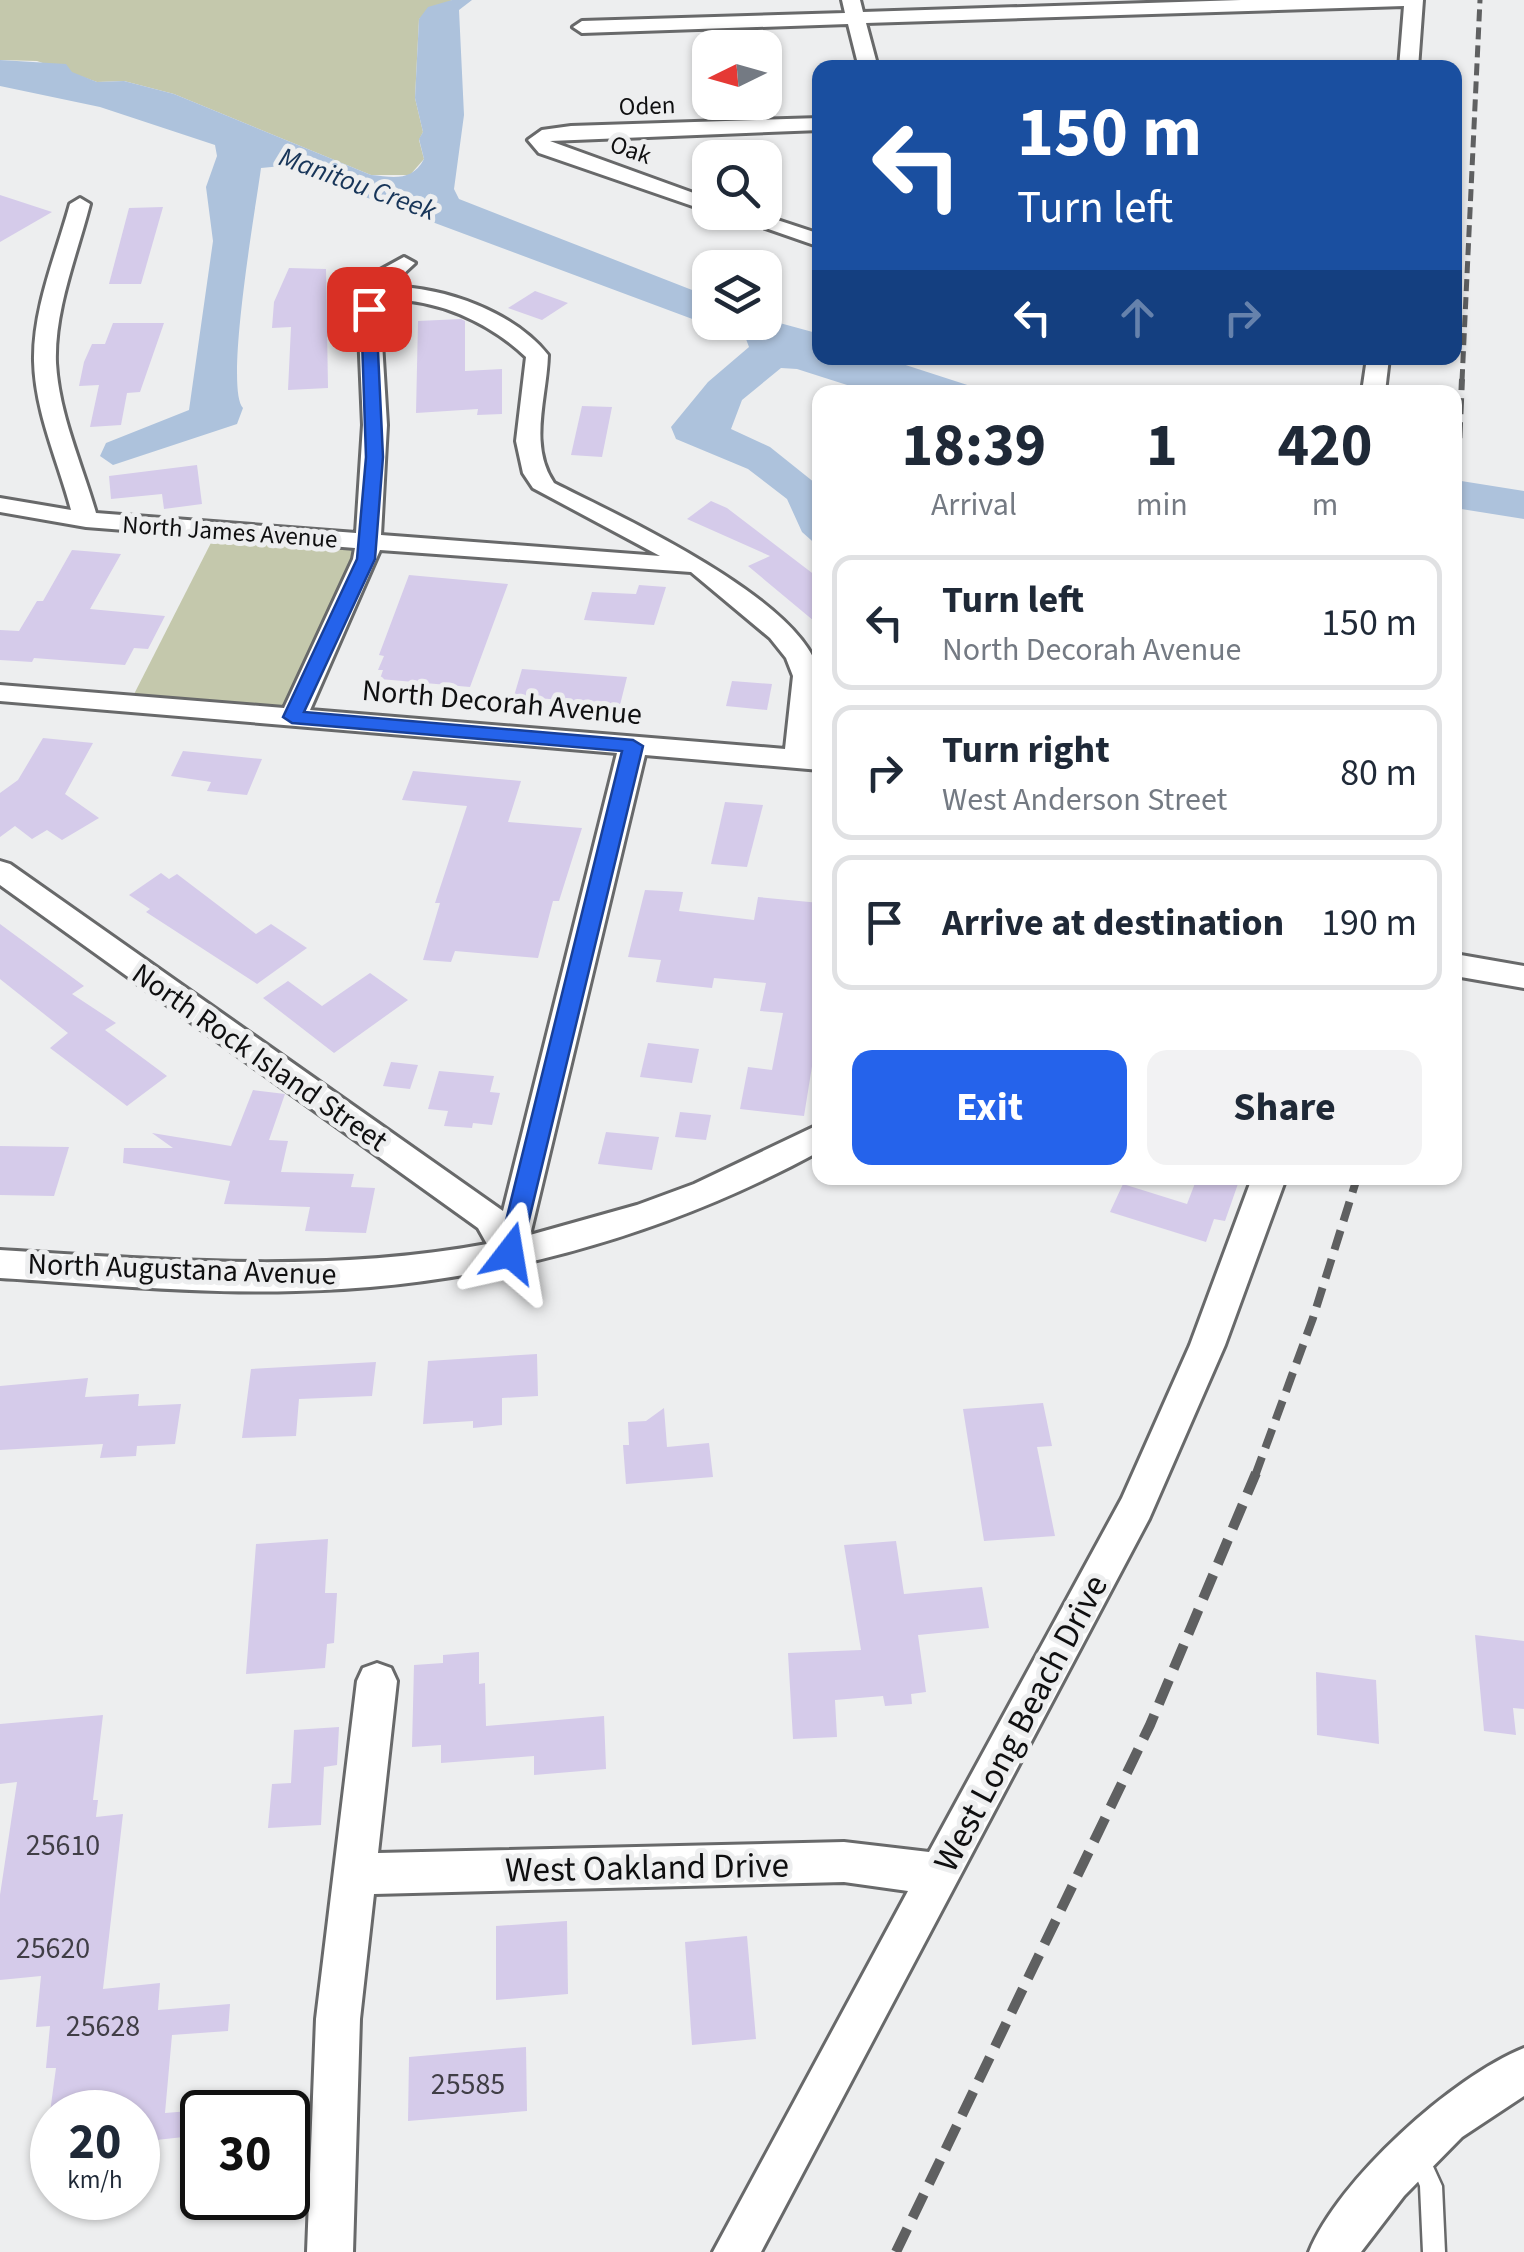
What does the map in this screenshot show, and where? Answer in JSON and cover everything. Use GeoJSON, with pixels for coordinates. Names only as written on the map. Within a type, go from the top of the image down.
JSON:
{"type":"FeatureCollection","features":[{"type":"Feature","properties":{"kind":"street"},"geometry":{"type":"LineString","coordinates":[[582,27],[854,9],[1411,0],[1408,60]]}},
{"type":"Feature","properties":{"kind":"street"},"geometry":{"type":"LineString","coordinates":[[854,9],[868,60]]}},
{"type":"Feature","properties":{"kind":"street","name":"Oden"},"geometry":{"type":"LineString","coordinates":[[538,140],[549,134],[571,132],[812,124]]}},
{"type":"Feature","properties":{"kind":"street","name":"Oak"},"geometry":{"type":"LineString","coordinates":[[538,140],[546,149],[692,200]]}},
{"type":"Feature","properties":{"kind":"street"},"geometry":{"type":"LineString","coordinates":[[80,204],[47,336],[45,361],[50,398],[86,520]]}},
{"type":"Feature","properties":{"kind":"street"},"geometry":{"type":"LineString","coordinates":[[782,228],[812,238]]}},
{"type":"Feature","properties":{"kind":"street"},"geometry":{"type":"LineString","coordinates":[[292,717],[366,559],[374,489],[375,425],[367,323],[385,275],[404,263]]}},
{"type":"Feature","properties":{"kind":"street"},"geometry":{"type":"LineString","coordinates":[[375,294],[402,292],[426,297],[522,338],[537,355],[538,378],[526,454],[532,473],[545,488],[700,568],[779,632],[799,656],[806,676],[809,760]]}},
{"type":"Feature","properties":{"kind":"street","name":"North James Avenue"},"geometry":{"type":"LineString","coordinates":[[0,505],[86,520],[700,568]]}},
{"type":"Feature","properties":{"kind":"street","name":"North Decorah Avenue"},"geometry":{"type":"LineString","coordinates":[[0,693],[809,760]]}},
{"type":"Feature","properties":{"kind":"street"},"geometry":{"type":"LineString","coordinates":[[510,1253],[633,746]]}},
{"type":"Feature","properties":{"kind":"street","name":"North Rock Island Street"},"geometry":{"type":"LineString","coordinates":[[0,870],[490,1219],[510,1253]]}},
{"type":"Feature","properties":{"kind":"street"},"geometry":{"type":"LineString","coordinates":[[1462,965],[1524,977]]}},
{"type":"Feature","properties":{"kind":"street","name":"North Augustana Avenue"},"geometry":{"type":"LineString","coordinates":[[0,1264],[212,1275],[334,1276],[510,1253],[551,1245],[658,1212],[760,1171],[812,1141]]}},
{"type":"Feature","properties":{"kind":"street","name":"West Long Beach Drive"},"geometry":{"type":"LineString","coordinates":[[736,2252],[1136,1508],[1191,1390],[1267,1185]]}},
{"type":"Feature","properties":{"kind":"street"},"geometry":{"type":"LineString","coordinates":[[330,2252],[338,2019],[377,1681]]}},
{"type":"Feature","properties":{"kind":"street","name":"West Oakland Drive"},"geometry":{"type":"LineString","coordinates":[[354,1874],[844,1862],[939,1874]]}},
{"type":"Feature","properties":{"kind":"street"},"geometry":{"type":"LineString","coordinates":[[1332,2252],[1388,2180],[1446,2121],[1524,2070]]}},
{"type":"Feature","properties":{"kind":"lane"},"geometry":{"type":"LineString","coordinates":[[1416,2152],[1430,2186],[1434,2252]]}},
{"type":"Feature","properties":{"kind":"green space"},"geometry":{"type":"Polygon","coordinates":[[[0,0],[452,0],[419,19],[415,98],[424,159],[410,175],[371,175],[174,94],[124,81],[97,82],[37,61],[0,60],[0,0]]]}},
{"type":"Feature","properties":{"kind":"green space"},"geometry":{"type":"Polygon","coordinates":[[[218,529],[368,541],[293,717],[129,704],[218,529]]]}},
{"type":"Feature","properties":{"kind":"water"},"geometry":{"type":"Polygon","coordinates":[[[452,0],[472,0],[459,10],[464,115],[454,189],[459,199],[692,290],[692,319],[282,166],[261,168],[239,333],[238,394],[243,408],[237,424],[113,465],[100,456],[106,443],[189,410],[213,241],[206,187],[217,156],[215,145],[100,107],[0,86],[0,60],[66,64],[72,72],[97,82],[124,81],[174,94],[371,175],[401,176],[414,171],[424,159],[415,98],[419,19],[428,7],[452,0]]]}},
{"type":"Feature","properties":{"kind":"water"},"geometry":{"type":"Polygon","coordinates":[[[782,324],[812,332],[812,365],[906,365],[967,385],[847,385],[797,369],[781,368],[742,400],[731,429],[770,447],[812,481],[812,541],[802,532],[787,499],[748,469],[676,439],[671,427],[708,382],[749,347],[746,340],[782,340],[782,324]]]}},
{"type":"Feature","properties":{"kind":"building"},"geometry":{"type":"Polygon","coordinates":[[[0,195],[52,212],[0,242],[0,195]]]}},
{"type":"Feature","properties":{"kind":"building"},"geometry":{"type":"Polygon","coordinates":[[[163,207],[141,284],[109,284],[129,208],[163,207]]]}},
{"type":"Feature","properties":{"kind":"building"},"geometry":{"type":"Polygon","coordinates":[[[289,268],[326,269],[328,388],[288,390],[291,327],[272,328],[274,302],[289,268]]]}},
{"type":"Feature","properties":{"kind":"building"},"geometry":{"type":"Polygon","coordinates":[[[535,291],[568,303],[542,320],[508,308],[535,291]]]}},
{"type":"Feature","properties":{"kind":"building"},"geometry":{"type":"Polygon","coordinates":[[[418,321],[465,321],[465,371],[502,369],[502,414],[477,415],[478,409],[416,413],[418,321]]]}},
{"type":"Feature","properties":{"kind":"building"},"geometry":{"type":"Polygon","coordinates":[[[113,323],[164,323],[140,392],[127,393],[121,425],[90,427],[99,385],[79,386],[84,362],[92,344],[105,344],[113,323]]]}},
{"type":"Feature","properties":{"kind":"building"},"geometry":{"type":"Polygon","coordinates":[[[582,406],[612,407],[602,457],[571,455],[582,406]]]}},
{"type":"Feature","properties":{"kind":"building"},"geometry":{"type":"Polygon","coordinates":[[[197,465],[202,504],[164,509],[162,494],[111,499],[109,476],[197,465]]]}},
{"type":"Feature","properties":{"kind":"building"},"geometry":{"type":"Polygon","coordinates":[[[711,501],[727,508],[812,573],[812,619],[748,566],[770,556],[687,519],[711,501]]]}},
{"type":"Feature","properties":{"kind":"building"},"geometry":{"type":"Polygon","coordinates":[[[72,550],[121,554],[90,609],[165,616],[148,649],[134,648],[125,665],[34,658],[32,662],[0,660],[0,630],[19,631],[37,601],[43,601],[72,550]]]}},
{"type":"Feature","properties":{"kind":"building"},"geometry":{"type":"Polygon","coordinates":[[[409,575],[508,584],[470,687],[380,679],[383,670],[378,670],[384,656],[379,655],[409,575]]]}},
{"type":"Feature","properties":{"kind":"building"},"geometry":{"type":"Polygon","coordinates":[[[639,585],[666,587],[654,625],[584,620],[592,592],[636,594],[639,585]]]}},
{"type":"Feature","properties":{"kind":"building"},"geometry":{"type":"Polygon","coordinates":[[[522,669],[627,677],[620,705],[514,696],[522,669]]]}},
{"type":"Feature","properties":{"kind":"building"},"geometry":{"type":"Polygon","coordinates":[[[732,681],[772,684],[767,710],[726,706],[732,681]]]}},
{"type":"Feature","properties":{"kind":"building"},"geometry":{"type":"Polygon","coordinates":[[[43,738],[93,743],[65,794],[99,818],[62,840],[47,830],[32,839],[15,826],[0,837],[0,793],[18,780],[43,738]]]}},
{"type":"Feature","properties":{"kind":"building"},"geometry":{"type":"Polygon","coordinates":[[[183,751],[262,759],[247,795],[207,791],[211,782],[171,776],[183,751]]]}},
{"type":"Feature","properties":{"kind":"building"},"geometry":{"type":"Polygon","coordinates":[[[413,771],[521,781],[508,822],[582,828],[559,901],[553,901],[538,958],[455,951],[451,962],[423,960],[440,903],[435,903],[467,806],[402,800],[413,771]]]}},
{"type":"Feature","properties":{"kind":"building"},"geometry":{"type":"Polygon","coordinates":[[[725,802],[763,805],[747,867],[711,864],[725,802]]]}},
{"type":"Feature","properties":{"kind":"building"},"geometry":{"type":"Polygon","coordinates":[[[161,873],[169,879],[177,874],[256,934],[271,924],[307,948],[257,984],[146,912],[150,909],[129,895],[161,873]]]}},
{"type":"Feature","properties":{"kind":"building"},"geometry":{"type":"Polygon","coordinates":[[[645,890],[683,892],[679,911],[754,920],[758,897],[812,902],[812,1066],[804,1116],[740,1109],[748,1067],[772,1070],[783,1013],[760,1011],[766,983],[714,978],[712,988],[656,982],[661,960],[628,957],[645,890]]]}},
{"type":"Feature","properties":{"kind":"building"},"geometry":{"type":"Polygon","coordinates":[[[0,924],[84,986],[72,994],[116,1023],[105,1030],[167,1076],[127,1106],[50,1048],[68,1033],[0,979],[0,924]]]}},
{"type":"Feature","properties":{"kind":"building"},"geometry":{"type":"Polygon","coordinates":[[[370,973],[408,1000],[334,1053],[263,998],[288,981],[322,1006],[370,973]]]}},
{"type":"Feature","properties":{"kind":"building"},"geometry":{"type":"Polygon","coordinates":[[[648,1043],[699,1049],[692,1083],[640,1077],[648,1043]]]}},
{"type":"Feature","properties":{"kind":"building"},"geometry":{"type":"Polygon","coordinates":[[[391,1062],[418,1065],[410,1089],[383,1086],[391,1062]]]}},
{"type":"Feature","properties":{"kind":"building"},"geometry":{"type":"Polygon","coordinates":[[[439,1071],[494,1076],[490,1092],[500,1093],[492,1125],[444,1126],[448,1111],[428,1109],[439,1071]]]}},
{"type":"Feature","properties":{"kind":"building"},"geometry":{"type":"Polygon","coordinates":[[[253,1090],[285,1094],[269,1140],[288,1141],[281,1172],[354,1174],[351,1187],[375,1188],[366,1233],[305,1231],[310,1207],[224,1204],[230,1181],[123,1163],[124,1148],[173,1148],[152,1133],[231,1146],[253,1090]]]}},
{"type":"Feature","properties":{"kind":"building"},"geometry":{"type":"Polygon","coordinates":[[[680,1112],[711,1115],[706,1140],[675,1137],[680,1112]]]}},
{"type":"Feature","properties":{"kind":"building"},"geometry":{"type":"Polygon","coordinates":[[[606,1132],[659,1137],[652,1170],[598,1164],[606,1132]]]}},
{"type":"Feature","properties":{"kind":"building"},"geometry":{"type":"Polygon","coordinates":[[[0,1146],[69,1147],[54,1196],[0,1195],[0,1146]]]}},
{"type":"Feature","properties":{"kind":"building"},"geometry":{"type":"Polygon","coordinates":[[[1123,1185],[1187,1204],[1194,1185],[1238,1185],[1225,1221],[1214,1219],[1206,1242],[1110,1212],[1123,1185]]]}},
{"type":"Feature","properties":{"kind":"building"},"geometry":{"type":"Polygon","coordinates":[[[537,1354],[538,1396],[502,1398],[502,1425],[473,1428],[473,1421],[423,1424],[428,1361],[537,1354]]]}},
{"type":"Feature","properties":{"kind":"building"},"geometry":{"type":"Polygon","coordinates":[[[376,1362],[372,1396],[299,1399],[296,1436],[242,1438],[251,1369],[376,1362]]]}},
{"type":"Feature","properties":{"kind":"building"},"geometry":{"type":"Polygon","coordinates":[[[88,1378],[85,1397],[139,1394],[138,1406],[181,1404],[175,1444],[137,1446],[136,1456],[100,1458],[103,1444],[0,1450],[0,1386],[88,1378]]]}},
{"type":"Feature","properties":{"kind":"building"},"geometry":{"type":"Polygon","coordinates":[[[1043,1403],[1052,1446],[1037,1447],[1055,1536],[984,1541],[963,1409],[1043,1403]]]}},
{"type":"Feature","properties":{"kind":"building"},"geometry":{"type":"Polygon","coordinates":[[[664,1408],[667,1447],[709,1443],[713,1477],[626,1484],[623,1445],[629,1445],[628,1422],[646,1421],[664,1408]]]}},
{"type":"Feature","properties":{"kind":"building"},"geometry":{"type":"Polygon","coordinates":[[[328,1539],[325,1593],[337,1593],[334,1643],[327,1644],[325,1668],[246,1674],[256,1544],[328,1539]]]}},
{"type":"Feature","properties":{"kind":"building"},"geometry":{"type":"Polygon","coordinates":[[[896,1541],[904,1594],[982,1587],[989,1628],[918,1635],[926,1692],[911,1694],[912,1704],[885,1706],[883,1696],[835,1700],[837,1737],[793,1739],[788,1653],[861,1650],[844,1545],[896,1541]]]}},
{"type":"Feature","properties":{"kind":"building"},"geometry":{"type":"Polygon","coordinates":[[[1475,1635],[1524,1641],[1524,1709],[1513,1708],[1516,1735],[1484,1731],[1475,1635]]]}},
{"type":"Feature","properties":{"kind":"building"},"geometry":{"type":"Polygon","coordinates":[[[479,1652],[479,1684],[485,1683],[486,1726],[604,1716],[606,1769],[534,1775],[534,1756],[441,1763],[441,1745],[412,1747],[414,1665],[443,1663],[443,1655],[479,1652]]]}},
{"type":"Feature","properties":{"kind":"building"},"geometry":{"type":"Polygon","coordinates":[[[1316,1672],[1376,1680],[1379,1744],[1317,1735],[1316,1672]]]}},
{"type":"Feature","properties":{"kind":"building"},"geometry":{"type":"Polygon","coordinates":[[[103,1715],[93,1800],[98,1800],[96,1817],[123,1814],[103,1989],[160,1983],[158,2010],[230,2004],[228,2031],[172,2035],[165,2113],[180,2112],[180,2137],[160,2140],[160,2090],[53,2090],[56,2068],[46,2068],[50,2026],[36,2027],[41,1976],[0,1980],[0,1895],[17,1782],[0,1784],[0,1724],[103,1715]]]}},
{"type":"Feature","properties":{"kind":"building"},"geometry":{"type":"Polygon","coordinates":[[[339,1727],[337,1765],[324,1767],[321,1825],[268,1828],[272,1784],[291,1783],[294,1730],[339,1727]]]}},
{"type":"Feature","properties":{"kind":"building"},"geometry":{"type":"Polygon","coordinates":[[[567,1921],[568,1994],[496,2000],[496,1926],[567,1921]]]}},
{"type":"Feature","properties":{"kind":"building"},"geometry":{"type":"Polygon","coordinates":[[[747,1936],[756,2039],[692,2045],[685,1942],[747,1936]]]}},
{"type":"Feature","properties":{"kind":"building"},"geometry":{"type":"Polygon","coordinates":[[[526,2047],[527,2111],[408,2121],[409,2057],[526,2047]]]}},
{"type":"Feature","properties":{"kind":"waterway","name":"Manitou Creek"},"geometry":{"type":"LineString","coordinates":[[1462,495],[1524,505]]}},
{"type":"Feature","properties":{"kind":"railway"},"geometry":{"type":"LineString","coordinates":[[1462,381],[1480,0]]}},
{"type":"Feature","properties":{"kind":"railway"},"geometry":{"type":"LineString","coordinates":[[1462,379],[1462,385]]}},
{"type":"Feature","properties":{"kind":"railway"},"geometry":{"type":"LineString","coordinates":[[1255,1476],[1313,1318],[1355,1185]]}},
{"type":"Feature","properties":{"kind":"railway"},"geometry":{"type":"LineString","coordinates":[[896,2252],[1150,1725],[1256,1473]]}},
{"type":"Feature","properties":{"kind":"route"},"geometry":{"type":"LineString","coordinates":[[369,309],[375,457],[366,559],[292,717],[633,746],[510,1253]]}}]}
